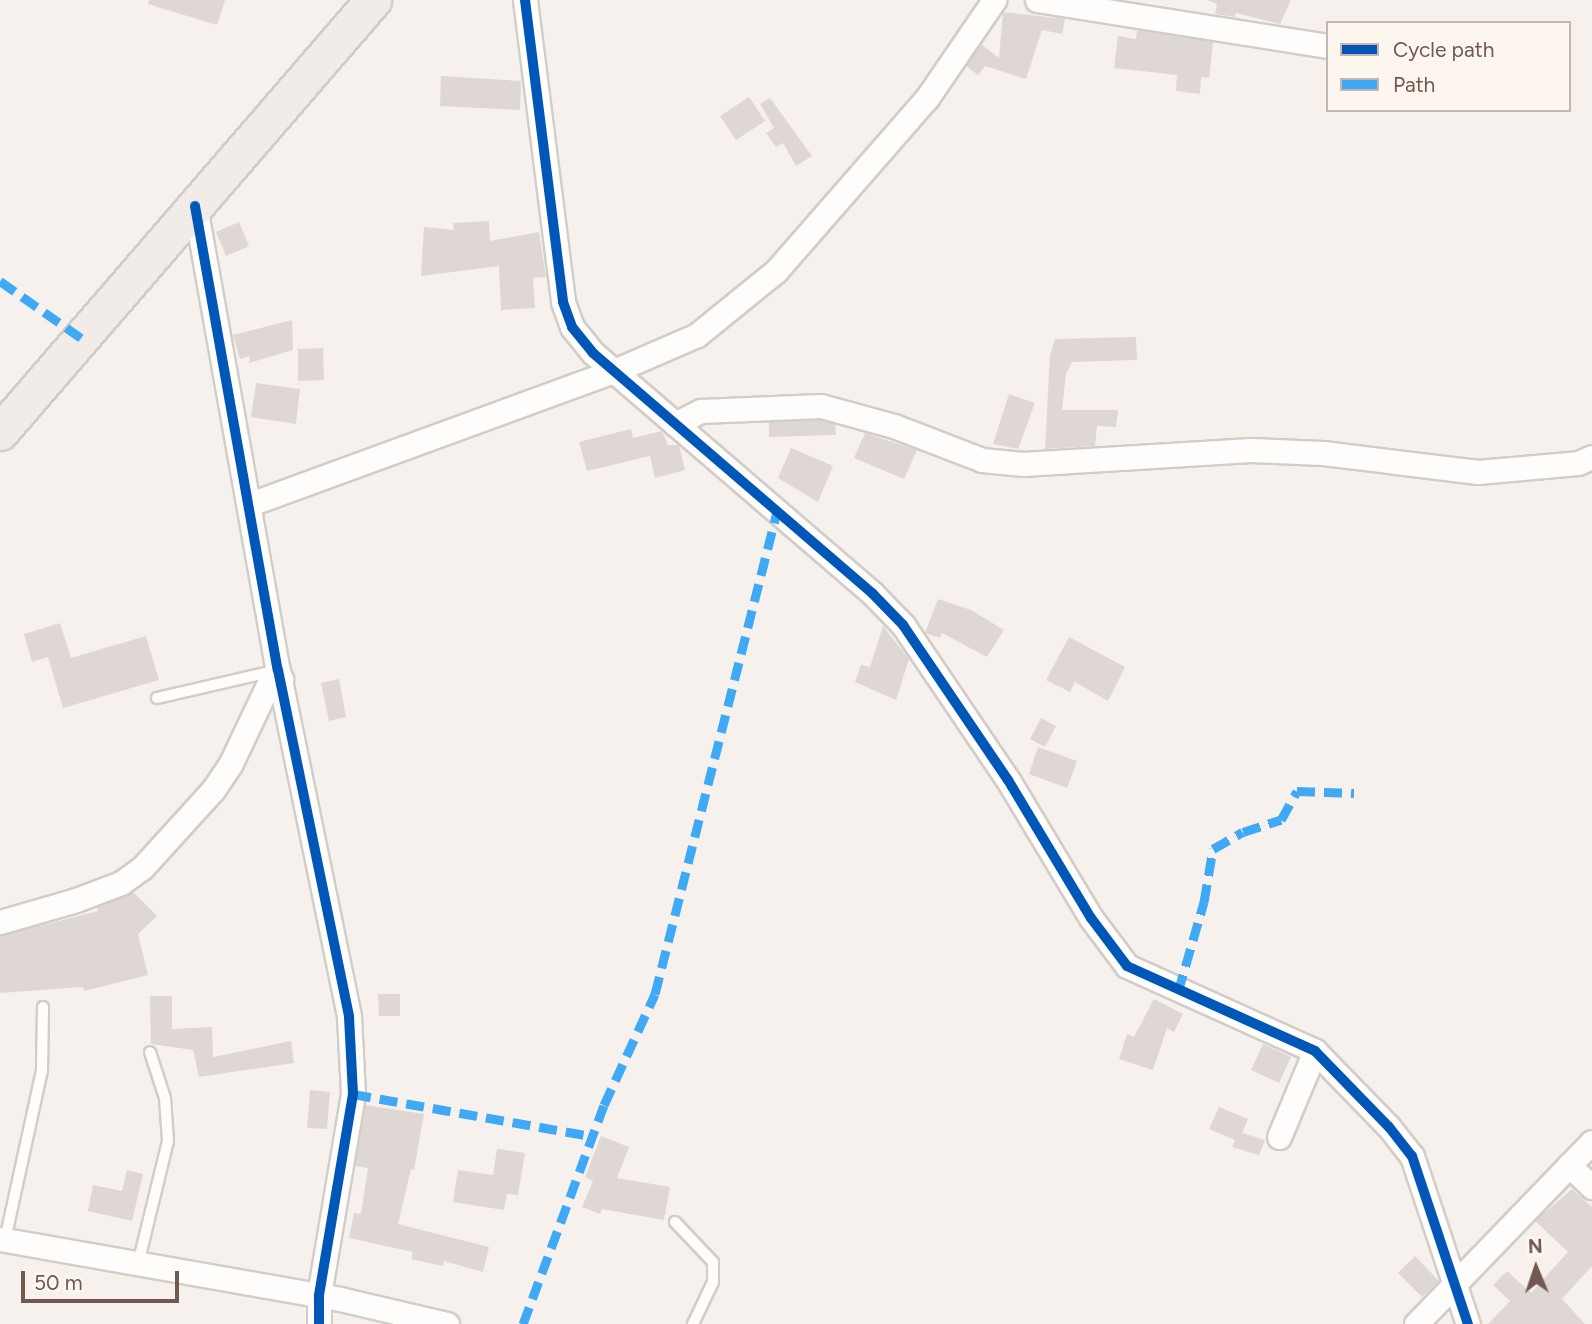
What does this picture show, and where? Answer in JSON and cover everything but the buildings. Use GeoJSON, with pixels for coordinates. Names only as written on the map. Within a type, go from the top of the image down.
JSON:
{"type":"FeatureCollection","features":[{"type":"Feature","properties":{"kind":"main road"},"geometry":{"type":"LineString","coordinates":[[0,432],[373,0]]}},
{"type":"Feature","properties":{"kind":"street"},"geometry":{"type":"LineString","coordinates":[[525,0],[563,302],[572,327],[614,371],[872,593],[903,625],[1008,780],[1091,918],[1127,966],[1315,1051],[1345,1078],[1412,1156],[1468,1324]]}},
{"type":"Feature","properties":{"kind":"street"},"geometry":{"type":"LineString","coordinates":[[250,504],[614,371],[697,335],[776,271],[927,98],[994,0]]}},
{"type":"Feature","properties":{"kind":"street"},"geometry":{"type":"LineString","coordinates":[[1037,0],[1326,46]]}},
{"type":"Feature","properties":{"kind":"street"},"geometry":{"type":"LineString","coordinates":[[195,206],[280,674],[349,1017],[353,1094],[319,1296],[319,1324]]}},
{"type":"Feature","properties":{"kind":"street"},"geometry":{"type":"LineString","coordinates":[[675,424],[701,411],[821,406],[883,423],[982,460],[1023,464],[1251,450],[1323,453],[1478,472],[1578,463],[1592,457]]}},
{"type":"Feature","properties":{"kind":"street"},"geometry":{"type":"LineString","coordinates":[[0,922],[76,900],[121,883],[142,868],[213,790],[231,763],[269,683],[280,674]]}},
{"type":"Feature","properties":{"kind":"street"},"geometry":{"type":"LineString","coordinates":[[1279,1137],[1315,1051]]}},
{"type":"Feature","properties":{"kind":"street"},"geometry":{"type":"LineString","coordinates":[[1416,1324],[1592,1142]]}},
{"type":"Feature","properties":{"kind":"street"},"geometry":{"type":"LineString","coordinates":[[1569,1165],[1592,1187]]}},
{"type":"Feature","properties":{"kind":"street"},"geometry":{"type":"LineString","coordinates":[[3,1240],[319,1296],[447,1324]]}},
{"type":"Feature","properties":{"kind":"lane"},"geometry":{"type":"LineString","coordinates":[[157,698],[280,674]]}},
{"type":"Feature","properties":{"kind":"lane"},"geometry":{"type":"LineString","coordinates":[[3,1240],[42,1071],[43,1007]]}},
{"type":"Feature","properties":{"kind":"lane"},"geometry":{"type":"LineString","coordinates":[[138,1264],[167,1141],[165,1098],[150,1052]]}},
{"type":"Feature","properties":{"kind":"lane"},"geometry":{"type":"LineString","coordinates":[[675,1222],[713,1262],[713,1282],[693,1324]]}},
{"type":"Feature","properties":{"kind":"marked path"},"geometry":{"type":"LineString","coordinates":[[0,281],[81,338]]}},
{"type":"Feature","properties":{"kind":"marked path"},"geometry":{"type":"LineString","coordinates":[[523,1324],[604,1105],[655,994],[777,511]]}},
{"type":"Feature","properties":{"kind":"marked path"},"geometry":{"type":"LineString","coordinates":[[1178,992],[1204,902],[1213,849],[1243,832],[1281,820],[1297,791],[1354,793]]}},
{"type":"Feature","properties":{"kind":"marked path"},"geometry":{"type":"LineString","coordinates":[[353,1094],[592,1136]]}},
{"type":"Feature","properties":{"kind":"cycle path"},"geometry":{"type":"LineString","coordinates":[[525,0],[563,302],[572,327],[593,353],[872,593],[903,625],[1008,780],[1091,918],[1127,966],[1315,1051],[1389,1127],[1412,1156],[1468,1324]]}},
{"type":"Feature","properties":{"kind":"cycle path"},"geometry":{"type":"LineString","coordinates":[[195,206],[278,670],[349,1017],[353,1094],[319,1296],[319,1324]]}}]}
